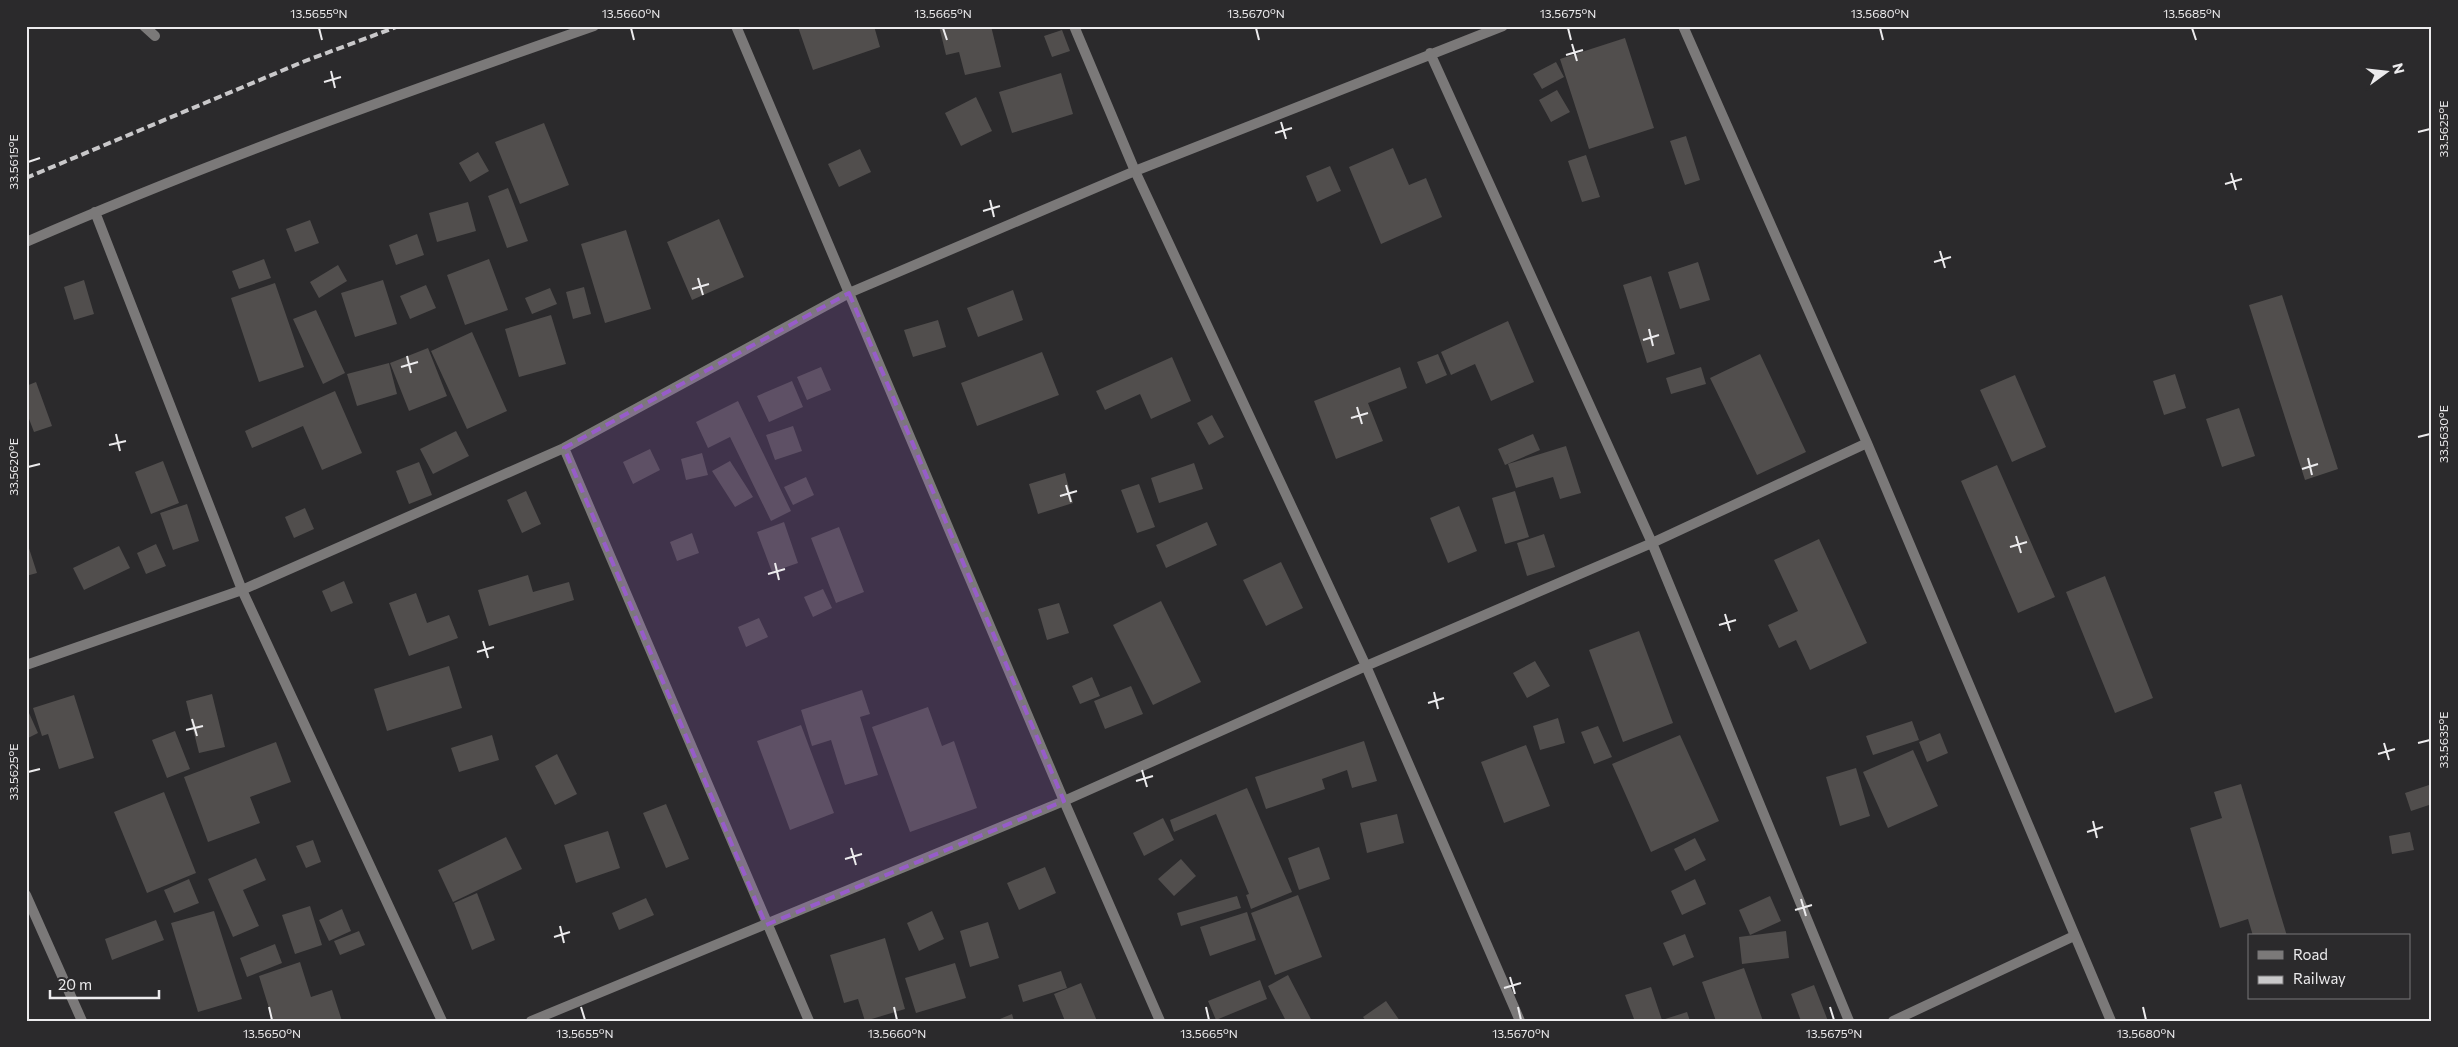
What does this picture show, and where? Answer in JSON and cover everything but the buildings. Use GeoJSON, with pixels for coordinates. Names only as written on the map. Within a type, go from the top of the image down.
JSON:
{"type":"FeatureCollection","features":[{"type":"Feature","properties":{"kind":"street"},"geometry":{"type":"LineString","coordinates":[[144,26],[155,36]]}},
{"type":"Feature","properties":{"kind":"street"},"geometry":{"type":"LineString","coordinates":[[26,242],[95,212],[387,99],[594,26]]}},
{"type":"Feature","properties":{"kind":"street"},"geometry":{"type":"LineString","coordinates":[[736,26],[1064,802],[1160,1021]]}},
{"type":"Feature","properties":{"kind":"street"},"geometry":{"type":"LineString","coordinates":[[1074,26],[1135,171],[1366,666],[1520,1021]]}},
{"type":"Feature","properties":{"kind":"street"},"geometry":{"type":"LineString","coordinates":[[26,665],[242,590],[564,448],[849,293],[1135,171],[1430,53],[1503,26]]}},
{"type":"Feature","properties":{"kind":"street"},"geometry":{"type":"LineString","coordinates":[[1683,26],[1867,443],[2111,1021]]}},
{"type":"Feature","properties":{"kind":"street"},"geometry":{"type":"LineString","coordinates":[[1430,53],[1652,543],[1849,1021]]}},
{"type":"Feature","properties":{"kind":"street"},"geometry":{"type":"LineString","coordinates":[[95,212],[242,590],[442,1021]]}},
{"type":"Feature","properties":{"kind":"street"},"geometry":{"type":"LineString","coordinates":[[531,1021],[1064,802],[1366,666],[1652,543],[1867,443]]}},
{"type":"Feature","properties":{"kind":"street"},"geometry":{"type":"LineString","coordinates":[[564,448],[808,1021]]}},
{"type":"Feature","properties":{"kind":"street"},"geometry":{"type":"LineString","coordinates":[[26,895],[82,1021]]}},
{"type":"Feature","properties":{"kind":"street"},"geometry":{"type":"LineString","coordinates":[[1893,1021],[2074,936]]}},
{"type":"Feature","properties":{"kind":"highlighted area"},"geometry":{"type":"Polygon","coordinates":[[[849,293],[1064,801],[766,925],[564,448],[849,293]]]}},
{"type":"Feature","properties":{"kind":"railway"},"geometry":{"type":"LineString","coordinates":[[26,178],[305,61],[399,26]]}}]}
